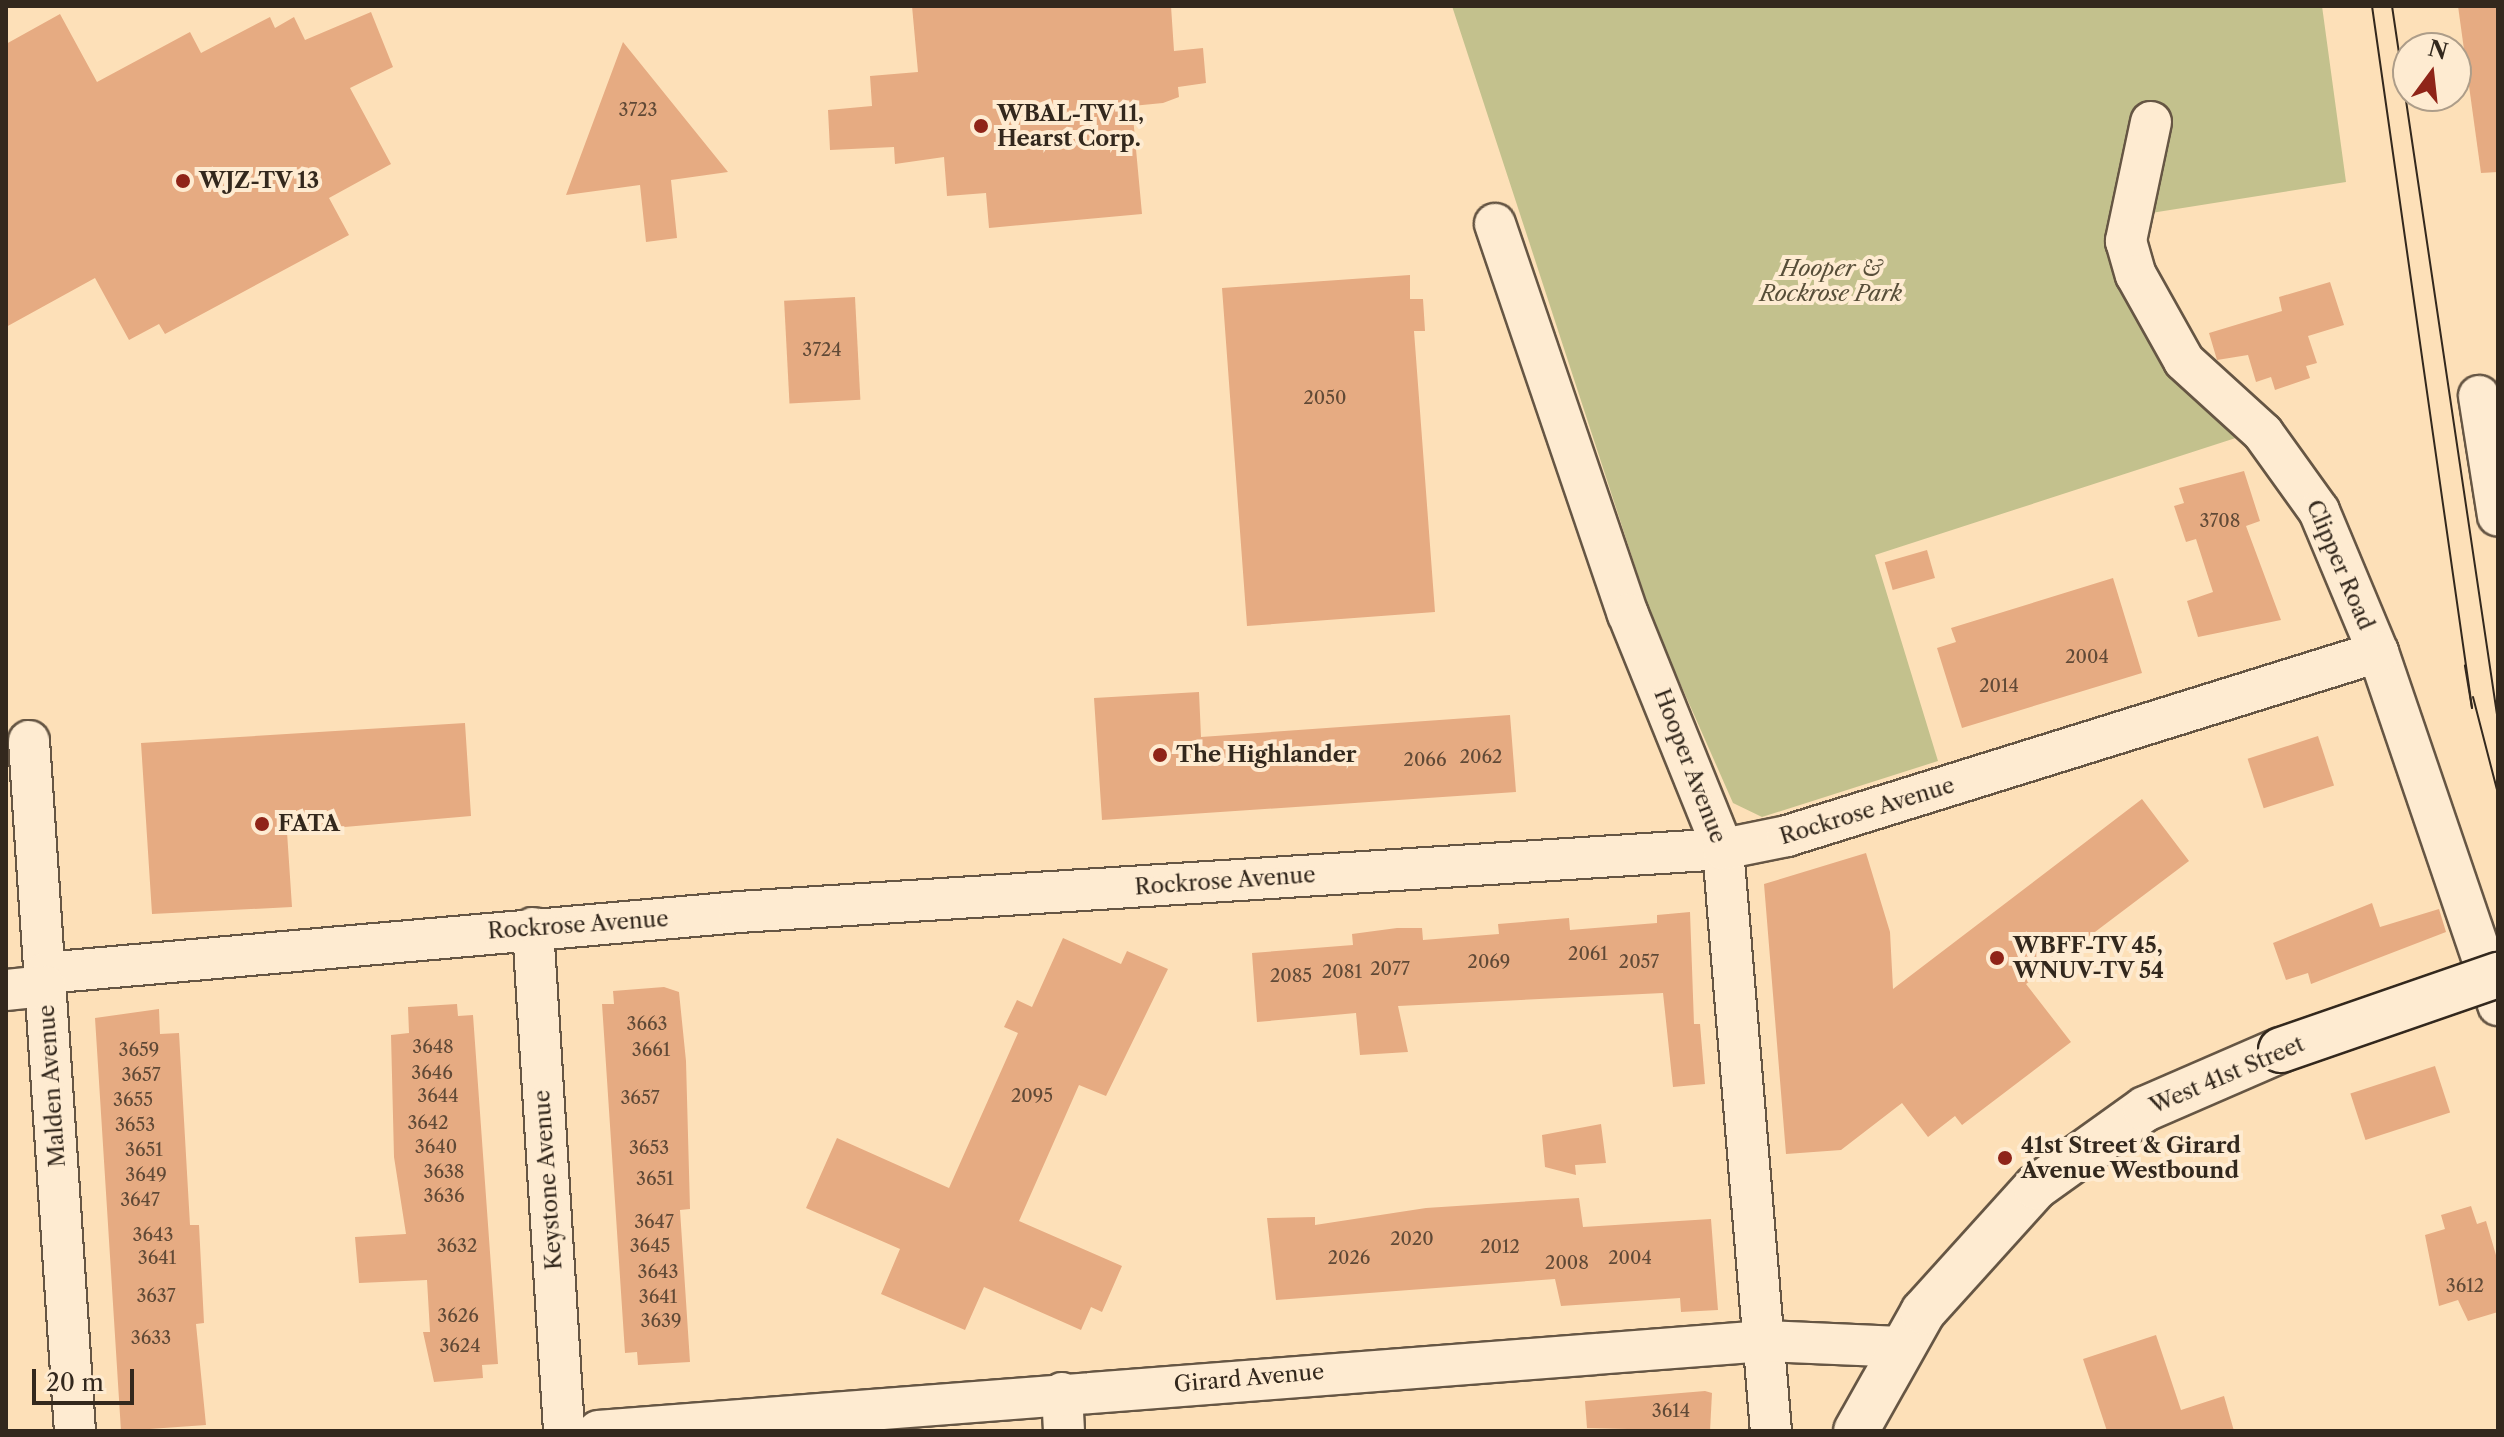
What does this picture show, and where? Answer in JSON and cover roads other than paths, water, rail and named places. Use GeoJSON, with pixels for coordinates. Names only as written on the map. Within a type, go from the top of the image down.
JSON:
{"type":"FeatureCollection","features":[{"type":"Feature","properties":{"kind":"main road","name":"West 41st Street"},"geometry":{"type":"LineString","coordinates":[[1856,1431],[1900,1347],[1987,1233],[2090,1144],[2205,1079],[2498,975]]}},
{"type":"Feature","properties":{"kind":"street","name":"Clipper Road"},"geometry":{"type":"LineString","coordinates":[[2151,122],[2126,241],[2136,275],[2184,361],[2297,472],[2378,652],[2498,1005]]}},
{"type":"Feature","properties":{"kind":"street","name":"Hooper Avenue"},"geometry":{"type":"LineString","coordinates":[[1495,224],[1628,614],[1723,849],[1771,1431]]}},
{"type":"Feature","properties":{"kind":"street"},"geometry":{"type":"LineString","coordinates":[[2479,396],[2498,516]]}},
{"type":"Feature","properties":{"kind":"street","name":"Rockrose Avenue"},"geometry":{"type":"LineString","coordinates":[[6,990],[45,979],[533,928],[1723,849],[1787,836],[2378,652]]}},
{"type":"Feature","properties":{"kind":"street","name":"Malden Avenue"},"geometry":{"type":"LineString","coordinates":[[29,741],[75,1431]]}},
{"type":"Feature","properties":{"kind":"street","name":"Keystone Avenue"},"geometry":{"type":"LineString","coordinates":[[533,928],[564,1431]]}},
{"type":"Feature","properties":{"kind":"street","name":"Girard Avenue"},"geometry":{"type":"LineString","coordinates":[[598,1431],[1063,1412],[1765,1341],[1900,1347]]}},
{"type":"Feature","properties":{"kind":"tram line"},"geometry":{"type":"LineString","coordinates":[[2372,6],[2472,708],[2465,666]]}},
{"type":"Feature","properties":{"kind":"tram line"},"geometry":{"type":"LineString","coordinates":[[2392,6],[2498,721]]}},
{"type":"Feature","properties":{"kind":"tram line"},"geometry":{"type":"LineString","coordinates":[[2473,697],[2498,794]]}},
{"type":"Feature","properties":{"kind":"place","name":"WBAL-TV 11, Hearst Corp."},"geometry":{"type":"Point","coordinates":[981,126]}},
{"type":"Feature","properties":{"kind":"place","name":"WJZ-TV 13"},"geometry":{"type":"Point","coordinates":[183,181]}},
{"type":"Feature","properties":{"kind":"place","name":"The Highlander"},"geometry":{"type":"Point","coordinates":[1160,755]}},
{"type":"Feature","properties":{"kind":"place","name":"FATA"},"geometry":{"type":"Point","coordinates":[262,824]}},
{"type":"Feature","properties":{"kind":"place","name":"WBFF-TV 45, WNUV-TV 54"},"geometry":{"type":"Point","coordinates":[1997,958]}},
{"type":"Feature","properties":{"kind":"place","name":"41st Street & Girard Avenue Westbound"},"geometry":{"type":"Point","coordinates":[2005,1158]}},
{"type":"Feature","properties":{"kind":"park label","name":"Hooper & Rockrose Park"},"geometry":{"type":"Point","coordinates":[1831,280]}}]}
